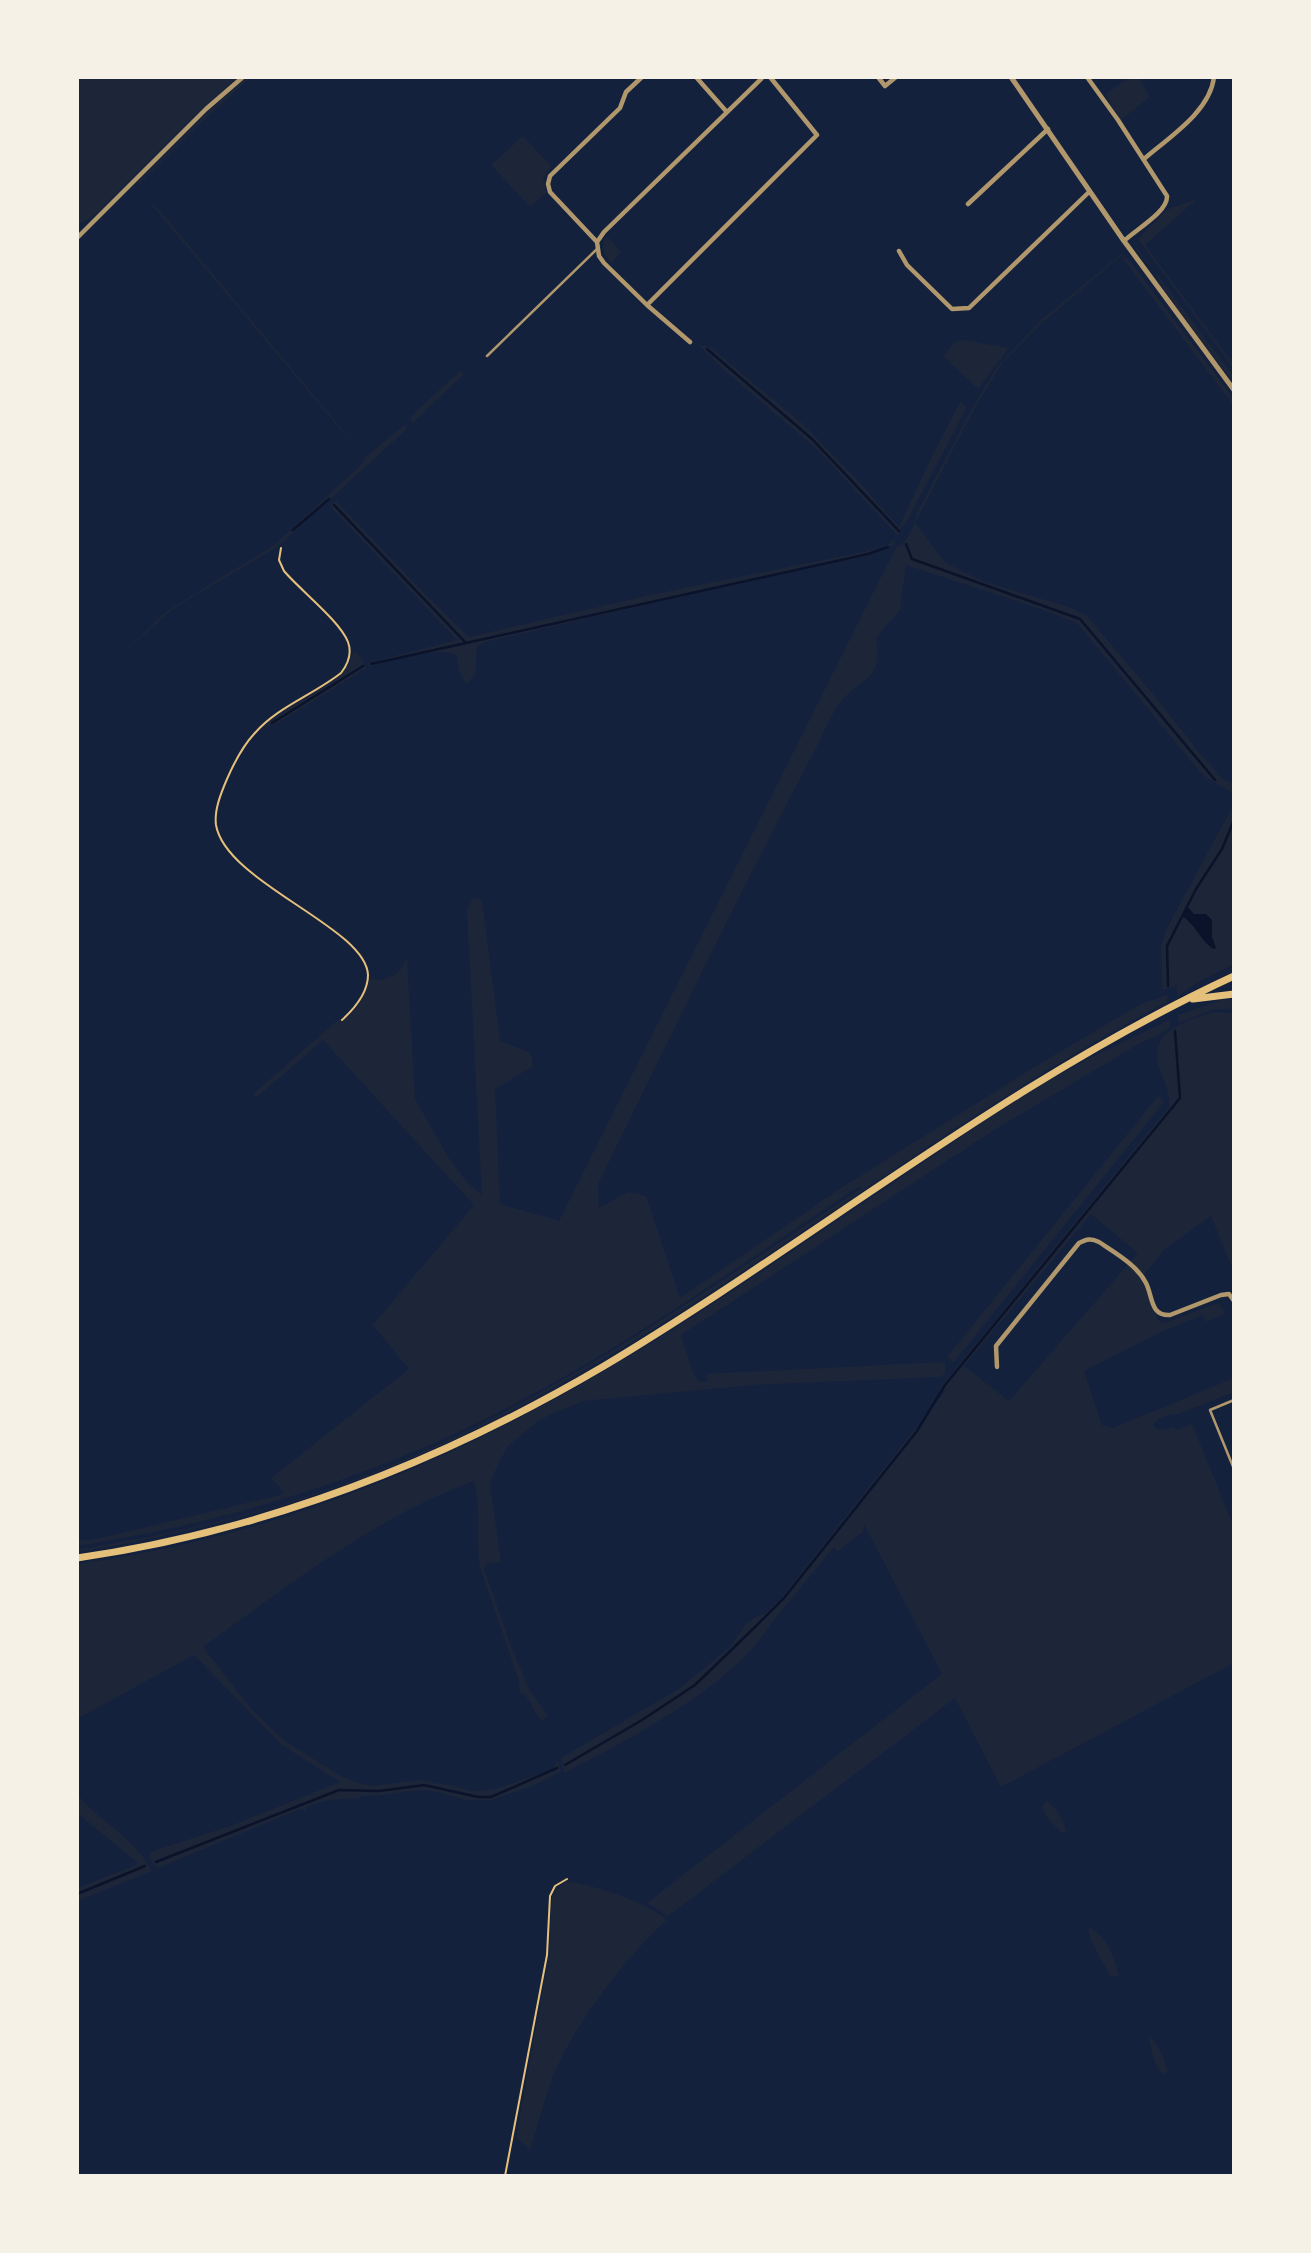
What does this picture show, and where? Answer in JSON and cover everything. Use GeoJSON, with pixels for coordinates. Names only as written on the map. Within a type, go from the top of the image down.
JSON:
{"type":"FeatureCollection","features":[{"type":"Feature","properties":{"kind":"highway"},"geometry":{"type":"LineString","coordinates":[[77,1558],[208,1532],[301,1506],[405,1467],[498,1424],[585,1377],[658,1333],[1033,1085],[1113,1037],[1234,976]]}},
{"type":"Feature","properties":{"kind":"highway"},"geometry":{"type":"LineString","coordinates":[[1185,1000],[1234,994]]}},
{"type":"Feature","properties":{"kind":"street"},"geometry":{"type":"LineString","coordinates":[[77,238],[206,109],[243,77]]}},
{"type":"Feature","properties":{"kind":"street"},"geometry":{"type":"LineString","coordinates":[[597,242],[550,192],[550,176],[620,108],[626,92],[642,77]]}},
{"type":"Feature","properties":{"kind":"street"},"geometry":{"type":"LineString","coordinates":[[696,77],[726,111]]}},
{"type":"Feature","properties":{"kind":"street"},"geometry":{"type":"LineString","coordinates":[[690,342],[608,268],[597,249],[597,242],[726,111],[764,77]]}},
{"type":"Feature","properties":{"kind":"street"},"geometry":{"type":"LineString","coordinates":[[647,305],[817,135],[770,77]]}},
{"type":"Feature","properties":{"kind":"street"},"geometry":{"type":"LineString","coordinates":[[878,77],[885,86],[897,77]]}},
{"type":"Feature","properties":{"kind":"street"},"geometry":{"type":"LineString","coordinates":[[1011,77],[1089,192],[1234,390]]}},
{"type":"Feature","properties":{"kind":"street"},"geometry":{"type":"LineString","coordinates":[[1087,77],[1165,192],[1167,201],[1163,209],[1124,241]]}},
{"type":"Feature","properties":{"kind":"street"},"geometry":{"type":"LineString","coordinates":[[1144,159],[1195,114],[1209,92],[1214,77]]}},
{"type":"Feature","properties":{"kind":"street"},"geometry":{"type":"LineString","coordinates":[[968,204],[1048,129]]}},
{"type":"Feature","properties":{"kind":"street"},"geometry":{"type":"LineString","coordinates":[[899,251],[907,265],[953,309],[969,309],[1089,192]]}},
{"type":"Feature","properties":{"kind":"street"},"geometry":{"type":"LineString","coordinates":[[998,1367],[996,1346],[1079,1243],[1086,1240],[1099,1242],[1138,1272],[1146,1283],[1156,1312],[1162,1315],[1170,1315],[1221,1295],[1229,1294],[1234,1301]]}},
{"type":"Feature","properties":{"kind":"lane"},"geometry":{"type":"LineString","coordinates":[[487,356],[597,249]]}},
{"type":"Feature","properties":{"kind":"lane"},"geometry":{"type":"LineString","coordinates":[[1234,1400],[1210,1410],[1234,1469]]}},
{"type":"Feature","properties":{"kind":"path"},"geometry":{"type":"LineString","coordinates":[[281,548],[279,560],[284,571],[344,635],[350,651],[346,667],[341,673],[277,714],[251,736],[234,761],[223,787],[216,825],[222,842],[246,867],[347,941],[362,958],[368,976],[366,986],[357,1004],[342,1020]]}},
{"type":"Feature","properties":{"kind":"path"},"geometry":{"type":"LineString","coordinates":[[505,2176],[547,1955],[550,1896],[555,1886],[567,1879]]}},
{"type":"Feature","properties":{"kind":"shaded area"},"geometry":{"type":"Polygon","coordinates":[[[81,77],[238,77],[188,122],[96,214],[82,223],[77,222],[77,80],[81,77]]]}},
{"type":"Feature","properties":{"kind":"shaded area"},"geometry":{"type":"Polygon","coordinates":[[[247,77],[251,77],[139,184],[138,182],[212,108],[247,77]]]}},
{"type":"Feature","properties":{"kind":"shaded area"},"geometry":{"type":"Polygon","coordinates":[[[1130,77],[1138,77],[1150,97],[1121,120],[1107,98],[1107,93],[1130,77]]]}},
{"type":"Feature","properties":{"kind":"shaded area"},"geometry":{"type":"Polygon","coordinates":[[[523,136],[551,166],[543,178],[546,193],[530,207],[491,165],[523,136]]]}},
{"type":"Feature","properties":{"kind":"shaded area"},"geometry":{"type":"Polygon","coordinates":[[[1198,198],[1145,245],[1234,365],[1234,369],[1138,239],[1166,210],[1198,198]]]}},
{"type":"Feature","properties":{"kind":"shaded area"},"geometry":{"type":"Polygon","coordinates":[[[151,204],[157,207],[355,447],[151,204]]]}},
{"type":"Feature","properties":{"kind":"shaded area"},"geometry":{"type":"Polygon","coordinates":[[[607,236],[621,252],[611,264],[603,250],[607,236]]]}},
{"type":"Feature","properties":{"kind":"shaded area"},"geometry":{"type":"Polygon","coordinates":[[[1135,245],[1234,377],[1234,383],[1177,309],[1135,245]]]}},
{"type":"Feature","properties":{"kind":"shaded area"},"geometry":{"type":"Polygon","coordinates":[[[1121,254],[1130,261],[1234,399],[1234,406],[1121,256],[1043,322],[1003,362],[974,409],[915,523],[942,559],[950,565],[982,581],[1069,607],[1087,616],[1198,751],[1225,781],[1234,783],[1234,794],[1199,771],[1077,623],[906,565],[900,610],[876,638],[878,653],[873,672],[846,696],[829,721],[598,1184],[599,1208],[628,1192],[646,1196],[680,1298],[841,1188],[1046,1060],[1141,1004],[1167,995],[1167,1002],[1079,1051],[994,1104],[658,1326],[483,1425],[385,1469],[335,1488],[285,1504],[182,1532],[77,1552],[258,1511],[329,1489],[431,1448],[496,1417],[620,1346],[862,1188],[858,1187],[621,1343],[529,1396],[433,1444],[284,1499],[181,1526],[77,1546],[77,1541],[97,1539],[280,1495],[284,1492],[271,1478],[409,1369],[373,1325],[474,1205],[323,1040],[256,1098],[253,1094],[340,1018],[343,1021],[363,997],[370,979],[393,976],[407,958],[415,1099],[448,1157],[466,1181],[482,1195],[467,910],[473,898],[482,900],[500,1041],[529,1052],[533,1066],[495,1089],[500,1204],[559,1221],[885,569],[897,547],[910,534],[916,515],[971,410],[997,367],[1041,320],[1121,254]]]}},
{"type":"Feature","properties":{"kind":"shaded area"},"geometry":{"type":"Polygon","coordinates":[[[956,341],[1009,348],[978,389],[943,356],[956,341]]]}},
{"type":"Feature","properties":{"kind":"shaded area"},"geometry":{"type":"Polygon","coordinates":[[[698,344],[711,348],[803,424],[899,527],[960,402],[967,407],[897,535],[818,450],[725,371],[698,344]]]}},
{"type":"Feature","properties":{"kind":"shaded area"},"geometry":{"type":"Polygon","coordinates":[[[460,371],[464,374],[412,424],[411,416],[460,371]]]}},
{"type":"Feature","properties":{"kind":"shaded area"},"geometry":{"type":"Polygon","coordinates":[[[408,425],[406,430],[277,547],[174,608],[118,658],[173,607],[273,546],[364,462],[363,459],[403,426],[408,425]]]}},
{"type":"Feature","properties":{"kind":"shaded area"},"geometry":{"type":"Polygon","coordinates":[[[336,501],[469,637],[641,597],[878,549],[894,539],[895,542],[891,547],[868,556],[485,642],[477,646],[475,675],[466,684],[459,670],[457,656],[449,653],[414,655],[369,667],[368,663],[457,640],[330,506],[336,501]]]}},
{"type":"Feature","properties":{"kind":"shaded area"},"geometry":{"type":"Polygon","coordinates":[[[353,651],[360,656],[366,668],[281,721],[261,729],[339,677],[350,663],[353,651]]]}},
{"type":"Feature","properties":{"kind":"shaded area"},"geometry":{"type":"Polygon","coordinates":[[[1234,804],[1234,964],[1200,981],[1177,997],[1177,986],[1162,990],[1161,945],[1167,928],[1234,804]],[[1206,914],[1182,915],[1193,923],[1207,945],[1212,937],[1212,920],[1206,914]]]}},
{"type":"Feature","properties":{"kind":"shaded area"},"geometry":{"type":"Polygon","coordinates":[[[1187,906],[1194,914],[1206,914],[1212,920],[1212,937],[1216,948],[1213,949],[1182,916],[1187,906]]]}},
{"type":"Feature","properties":{"kind":"shaded area"},"geometry":{"type":"Polygon","coordinates":[[[1221,1000],[1234,1000],[1234,1009],[1212,1010],[1179,1023],[1178,1015],[1221,1000]]]}},
{"type":"Feature","properties":{"kind":"shaded area"},"geometry":{"type":"Polygon","coordinates":[[[1214,1012],[1234,1013],[1234,1272],[1211,1216],[1165,1249],[1142,1277],[1158,1320],[1165,1323],[1215,1304],[1221,1305],[1225,1314],[1206,1322],[1203,1315],[1161,1332],[1084,1371],[1102,1425],[1113,1428],[1234,1378],[1234,1392],[1178,1414],[1165,1416],[1153,1424],[1161,1430],[1174,1427],[1176,1430],[1192,1424],[1234,1527],[1234,1663],[1001,1787],[955,1698],[668,1916],[647,1903],[942,1674],[864,1524],[863,1532],[837,1552],[834,1547],[753,1648],[731,1670],[676,1710],[564,1773],[561,1758],[680,1688],[731,1646],[745,1625],[764,1614],[780,1599],[946,1390],[938,1390],[1169,1107],[1168,1092],[1157,1057],[1158,1046],[1170,1030],[1214,1012]],[[1091,1214],[964,1366],[1009,1401],[1138,1253],[1091,1214]]]}},
{"type":"Feature","properties":{"kind":"shaded area"},"geometry":{"type":"Polygon","coordinates":[[[1169,1020],[1170,1027],[1157,1036],[1142,1042],[994,1130],[681,1335],[698,1381],[707,1382],[707,1374],[943,1362],[945,1374],[939,1377],[753,1385],[583,1401],[539,1420],[507,1447],[490,1484],[501,1562],[486,1563],[484,1569],[529,1689],[548,1716],[544,1721],[520,1692],[519,1681],[480,1567],[478,1502],[474,1481],[402,1513],[368,1533],[300,1577],[203,1647],[253,1711],[285,1741],[341,1776],[358,1783],[373,1786],[418,1780],[483,1791],[553,1769],[558,1760],[561,1772],[530,1787],[491,1800],[466,1800],[433,1791],[415,1790],[359,1796],[360,1799],[326,1801],[306,1807],[306,1811],[300,1809],[158,1868],[153,1863],[150,1852],[233,1825],[340,1782],[282,1745],[194,1655],[77,1719],[77,1564],[165,1548],[251,1527],[334,1500],[415,1468],[494,1431],[648,1345],[1028,1093],[1086,1060],[1169,1020]]]}},
{"type":"Feature","properties":{"kind":"shaded area"},"geometry":{"type":"Polygon","coordinates":[[[1158,1096],[1164,1102],[954,1362],[947,1357],[1158,1096]]]}},
{"type":"Feature","properties":{"kind":"shaded area"},"geometry":{"type":"Polygon","coordinates":[[[77,1794],[137,1849],[152,1871],[77,1901],[77,1888],[136,1865],[137,1862],[77,1813],[77,1794]]]}},
{"type":"Feature","properties":{"kind":"shaded area"},"geometry":{"type":"Polygon","coordinates":[[[1046,1801],[1059,1814],[1066,1831],[1062,1833],[1048,1819],[1042,1807],[1046,1801]]]}},
{"type":"Feature","properties":{"kind":"shaded area"},"geometry":{"type":"Polygon","coordinates":[[[567,1881],[633,1900],[667,1920],[620,1970],[578,2028],[553,2077],[530,2150],[516,2138],[549,1955],[552,1897],[567,1881]]]}},
{"type":"Feature","properties":{"kind":"shaded area"},"geometry":{"type":"Polygon","coordinates":[[[1088,1927],[1105,1941],[1119,1977],[1109,1975],[1094,1946],[1088,1927]]]}},
{"type":"Feature","properties":{"kind":"shaded area"},"geometry":{"type":"Polygon","coordinates":[[[1148,2035],[1163,2057],[1168,2072],[1163,2075],[1154,2061],[1148,2035]]]}},
{"type":"Feature","properties":{"kind":"waterway"},"geometry":{"type":"LineString","coordinates":[[707,349],[812,439],[899,531]]}},
{"type":"Feature","properties":{"kind":"waterway"},"geometry":{"type":"LineString","coordinates":[[293,530],[329,499]]}},
{"type":"Feature","properties":{"kind":"waterway"},"geometry":{"type":"LineString","coordinates":[[334,505],[466,643],[868,554],[888,547]]}},
{"type":"Feature","properties":{"kind":"waterway"},"geometry":{"type":"LineString","coordinates":[[906,544],[912,559],[1080,619],[1215,780]]}},
{"type":"Feature","properties":{"kind":"waterway"},"geometry":{"type":"LineString","coordinates":[[371,664],[466,643]]}},
{"type":"Feature","properties":{"kind":"waterway"},"geometry":{"type":"LineString","coordinates":[[272,723],[363,666]]}},
{"type":"Feature","properties":{"kind":"waterway"},"geometry":{"type":"LineString","coordinates":[[1168,986],[1167,946],[1196,889],[1222,849],[1234,820]]}},
{"type":"Feature","properties":{"kind":"waterway"},"geometry":{"type":"LineString","coordinates":[[565,1765],[695,1685],[784,1598],[917,1431],[945,1385],[1180,1098],[1175,1031]]}},
{"type":"Feature","properties":{"kind":"waterway"},"geometry":{"type":"LineString","coordinates":[[156,1862],[339,1790],[379,1791],[424,1785],[478,1797],[491,1797],[557,1768]]}},
{"type":"Feature","properties":{"kind":"waterway"},"geometry":{"type":"LineString","coordinates":[[77,1894],[145,1866]]}}]}
